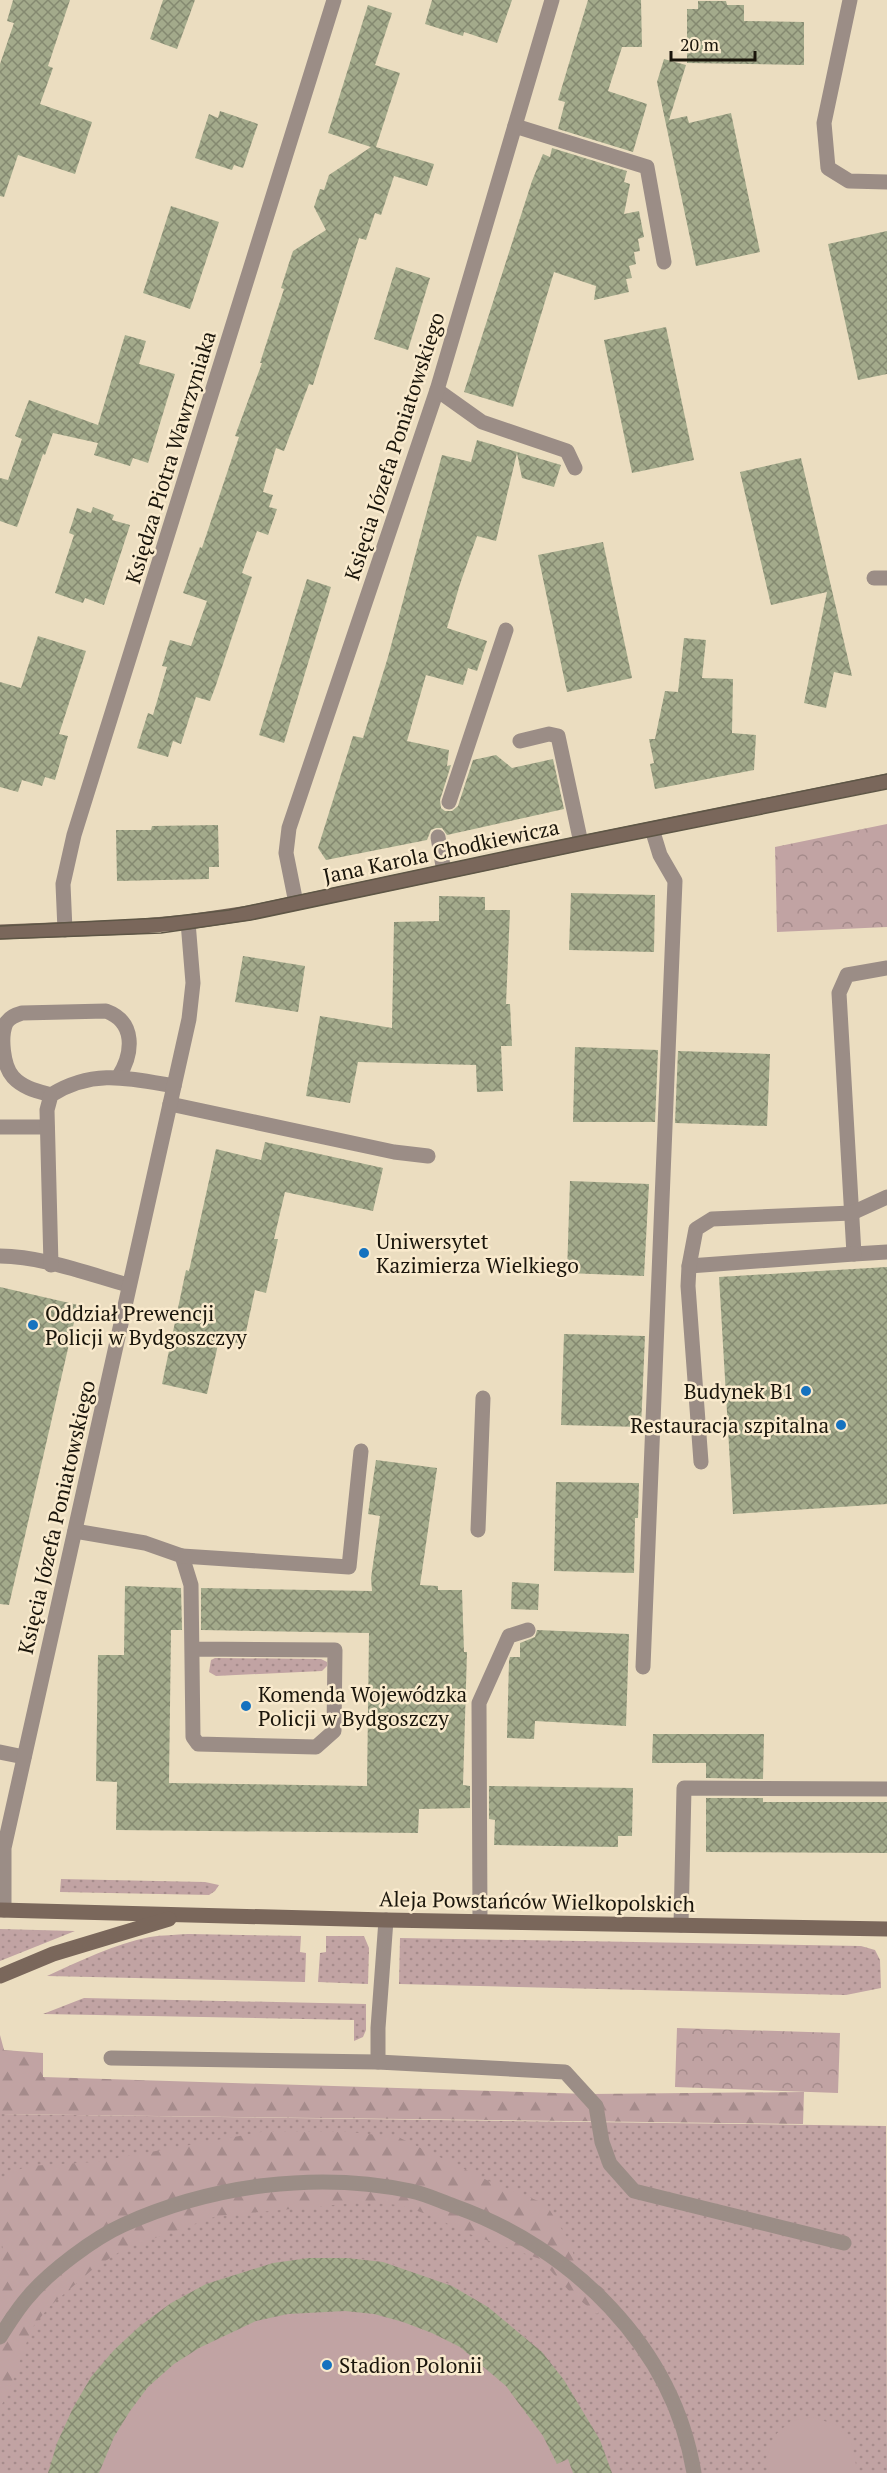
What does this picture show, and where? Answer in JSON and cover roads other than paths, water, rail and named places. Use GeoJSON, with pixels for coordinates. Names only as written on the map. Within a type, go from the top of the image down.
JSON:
{"type":"FeatureCollection","features":[{"type":"Feature","properties":{"kind":"street","name":"Księdza Piotra Wawrzyniaka"},"geometry":{"type":"LineString","coordinates":[[65,930],[63,884],[74,835],[334,0]]}},
{"type":"Feature","properties":{"kind":"street","name":"Księcia Józefa Poniatowskiego"},"geometry":{"type":"LineString","coordinates":[[296,903],[286,854],[289,828],[437,390],[552,0]]}},
{"type":"Feature","properties":{"kind":"street"},"geometry":{"type":"LineString","coordinates":[[850,0],[824,123],[828,168],[849,181],[887,182]]}},
{"type":"Feature","properties":{"kind":"street"},"geometry":{"type":"LineString","coordinates":[[514,126],[646,166],[664,262]]}},
{"type":"Feature","properties":{"kind":"street"},"geometry":{"type":"LineString","coordinates":[[437,390],[482,422],[567,451],[575,468]]}},
{"type":"Feature","properties":{"kind":"street"},"geometry":{"type":"LineString","coordinates":[[449,802],[506,630]]}},
{"type":"Feature","properties":{"kind":"street"},"geometry":{"type":"LineString","coordinates":[[520,741],[549,734],[558,736],[581,843]]}},
{"type":"Feature","properties":{"kind":"street","name":"Jana Karola Chodkiewicza"},"geometry":{"type":"LineString","coordinates":[[0,932],[188,922],[249,913],[887,781]]}},
{"type":"Feature","properties":{"kind":"street"},"geometry":{"type":"LineString","coordinates":[[643,1667],[675,881],[661,857],[652,829]]}},
{"type":"Feature","properties":{"kind":"street"},"geometry":{"type":"LineString","coordinates":[[438,837],[444,872]]}},
{"type":"Feature","properties":{"kind":"street","name":"Księcia Józefa Poniatowskiego"},"geometry":{"type":"LineString","coordinates":[[2,1910],[4,1848],[192,1001],[193,963],[188,922]]}},
{"type":"Feature","properties":{"kind":"street"},"geometry":{"type":"LineString","coordinates":[[854,1254],[839,993],[847,975],[887,968]]}},
{"type":"Feature","properties":{"kind":"street"},"geometry":{"type":"LineString","coordinates":[[51,1095],[22,1085],[5,1066],[3,1035],[6,1024],[13,1016],[22,1013],[106,1011],[117,1015],[127,1029],[130,1044],[126,1064],[119,1076]]}},
{"type":"Feature","properties":{"kind":"street"},"geometry":{"type":"LineString","coordinates":[[51,1265],[47,1110],[51,1095],[65,1086],[88,1078],[119,1076],[174,1086]]}},
{"type":"Feature","properties":{"kind":"street"},"geometry":{"type":"LineString","coordinates":[[170,1104],[394,1152],[428,1156]]}},
{"type":"Feature","properties":{"kind":"street"},"geometry":{"type":"LineString","coordinates":[[0,1127],[47,1127]]}},
{"type":"Feature","properties":{"kind":"street"},"geometry":{"type":"LineString","coordinates":[[701,1461],[688,1286],[689,1266],[696,1230],[712,1219],[852,1213],[887,1197]]}},
{"type":"Feature","properties":{"kind":"street"},"geometry":{"type":"LineString","coordinates":[[689,1266],[887,1252]]}},
{"type":"Feature","properties":{"kind":"street"},"geometry":{"type":"LineString","coordinates":[[0,1256],[14,1256],[128,1285]]}},
{"type":"Feature","properties":{"kind":"street"},"geometry":{"type":"LineString","coordinates":[[478,1530],[483,1398]]}},
{"type":"Feature","properties":{"kind":"street"},"geometry":{"type":"LineString","coordinates":[[75,1531],[145,1544],[182,1556],[349,1567],[361,1451]]}},
{"type":"Feature","properties":{"kind":"street"},"geometry":{"type":"LineString","coordinates":[[182,1556],[191,1585],[193,1737],[198,1744],[316,1747],[334,1731],[335,1650],[192,1649]]}},
{"type":"Feature","properties":{"kind":"street"},"geometry":{"type":"LineString","coordinates":[[480,1920],[479,1703],[509,1636],[528,1630]]}},
{"type":"Feature","properties":{"kind":"street"},"geometry":{"type":"LineString","coordinates":[[0,1752],[24,1757]]}},
{"type":"Feature","properties":{"kind":"street"},"geometry":{"type":"LineString","coordinates":[[681,1925],[684,1788],[887,1789]]}},
{"type":"Feature","properties":{"kind":"street","name":"Aleja Powstańców Wielkopolskich"},"geometry":{"type":"LineString","coordinates":[[2,1910],[887,1929]]}},
{"type":"Feature","properties":{"kind":"street","name":"Aleja Powstańców Wielkopolskich"},"geometry":{"type":"LineString","coordinates":[[0,1976],[53,1954],[107,1936],[187,1914]]}},
{"type":"Feature","properties":{"kind":"street"},"geometry":{"type":"LineString","coordinates":[[378,2062],[378,2028],[386,1920]]}},
{"type":"Feature","properties":{"kind":"street"},"geometry":{"type":"LineString","coordinates":[[111,2058],[378,2062],[565,2072],[596,2106],[602,2142],[610,2164],[634,2191],[844,2243]]}},
{"type":"Feature","properties":{"kind":"street"},"geometry":{"type":"LineString","coordinates":[[0,2337],[29,2295],[69,2260],[122,2226],[179,2205],[236,2190],[296,2182],[354,2184],[412,2191],[470,2211],[523,2236],[565,2265],[601,2296],[632,2331],[658,2373],[679,2415],[694,2473]]}},
{"type":"Feature","properties":{"kind":"tram line"},"geometry":{"type":"LineString","coordinates":[[0,926],[160,918],[229,910],[887,774]]}},
{"type":"Feature","properties":{"kind":"tram line"},"geometry":{"type":"LineString","coordinates":[[0,939],[161,933],[251,920],[887,789]]}},
{"type":"Feature","properties":{"kind":"place","name":"Uniwersytet Kazimierza Wielkiego"},"geometry":{"type":"Point","coordinates":[364,1253]}},
{"type":"Feature","properties":{"kind":"place","name":"Oddział Prewencji Policji w Bydgoszczyy"},"geometry":{"type":"Point","coordinates":[33,1325]}},
{"type":"Feature","properties":{"kind":"place","name":"Budynek B1"},"geometry":{"type":"Point","coordinates":[806,1391]}},
{"type":"Feature","properties":{"kind":"place","name":"Restauracja szpitalna"},"geometry":{"type":"Point","coordinates":[841,1425]}},
{"type":"Feature","properties":{"kind":"place","name":"Komenda Wojewódzka Policji w Bydgoszczy"},"geometry":{"type":"Point","coordinates":[246,1706]}},
{"type":"Feature","properties":{"kind":"place","name":"Stadion Polonii"},"geometry":{"type":"Point","coordinates":[327,2365]}}]}
